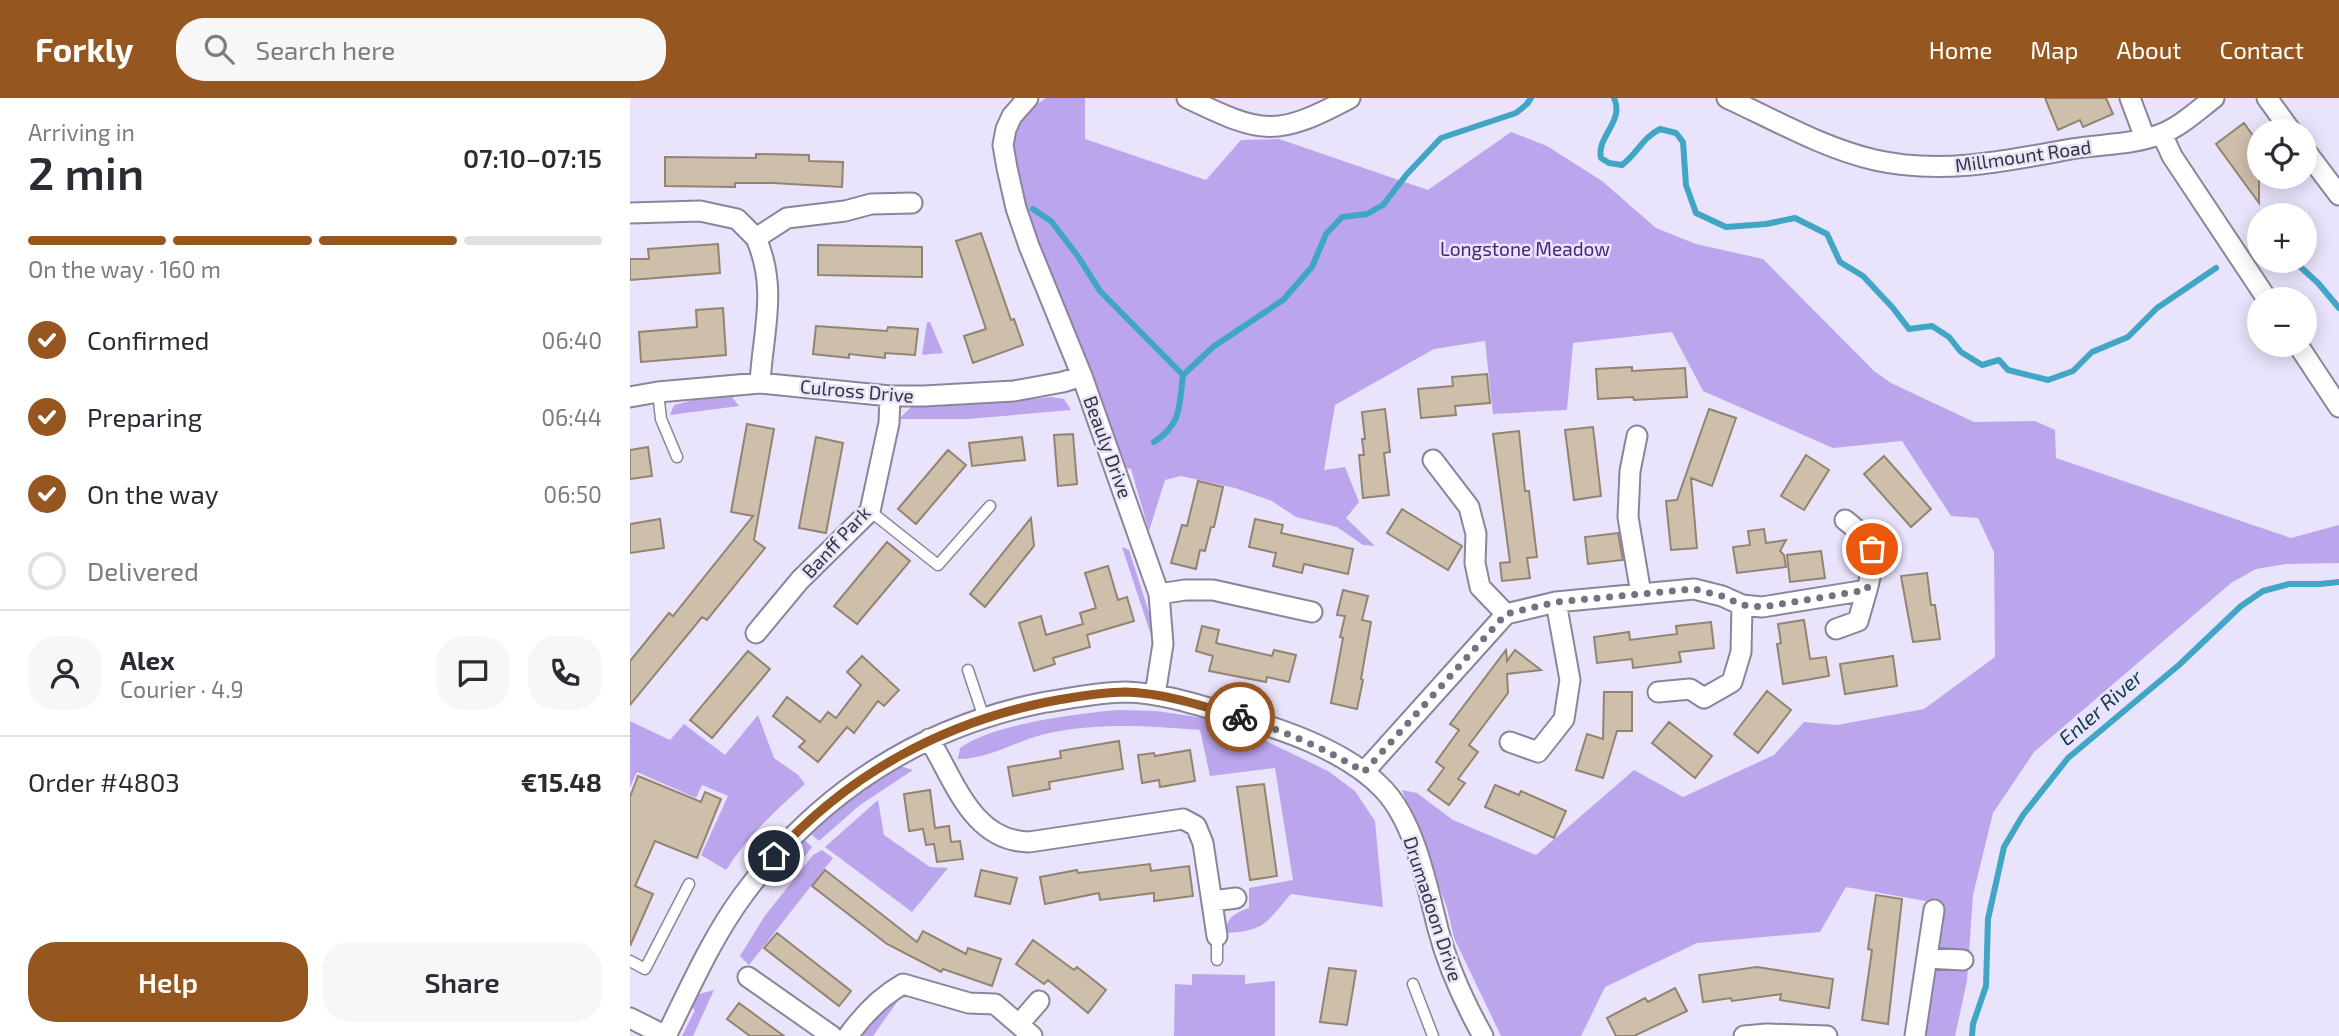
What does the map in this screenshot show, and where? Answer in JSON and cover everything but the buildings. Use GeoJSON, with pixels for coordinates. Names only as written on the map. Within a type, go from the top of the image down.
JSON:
{"type":"FeatureCollection","features":[{"type":"Feature","properties":{"kind":"street","name":"Beauly Drive"},"geometry":{"type":"LineString","coordinates":[[1028,98],[1012,116],[1003,145],[1016,208],[1082,376],[1159,594],[1163,644],[1155,695]]}},
{"type":"Feature","properties":{"kind":"street"},"geometry":{"type":"LineString","coordinates":[[1187,98],[1242,123],[1274,127],[1315,117],[1350,98]]}},
{"type":"Feature","properties":{"kind":"street","name":"Millmount Road"},"geometry":{"type":"LineString","coordinates":[[1727,98],[1806,135],[1850,152],[1875,160],[1937,167],[1972,165],[2153,136],[2214,98]]}},
{"type":"Feature","properties":{"kind":"street"},"geometry":{"type":"LineString","coordinates":[[2130,98],[2153,136],[2172,156],[2259,287]]}},
{"type":"Feature","properties":{"kind":"street"},"geometry":{"type":"LineString","coordinates":[[2267,98],[2282,119]]}},
{"type":"Feature","properties":{"kind":"street"},"geometry":{"type":"LineString","coordinates":[[2317,166],[2339,195]]}},
{"type":"Feature","properties":{"kind":"street"},"geometry":{"type":"LineString","coordinates":[[756,238],[787,218],[845,211],[871,204],[912,203]]}},
{"type":"Feature","properties":{"kind":"street"},"geometry":{"type":"LineString","coordinates":[[630,213],[700,211],[737,219],[756,238],[766,260],[769,296],[760,383]]}},
{"type":"Feature","properties":{"kind":"street"},"geometry":{"type":"LineString","coordinates":[[2306,357],[2339,407]]}},
{"type":"Feature","properties":{"kind":"street","name":"Culross Drive"},"geometry":{"type":"LineString","coordinates":[[630,397],[760,383],[890,396],[924,396],[1014,391],[1082,376]]}},
{"type":"Feature","properties":{"kind":"street","name":"Banff Park"},"geometry":{"type":"LineString","coordinates":[[756,633],[800,580],[870,511],[889,423],[890,396]]}},
{"type":"Feature","properties":{"kind":"street"},"geometry":{"type":"LineString","coordinates":[[1637,436],[1630,471],[1628,517],[1641,594]]}},
{"type":"Feature","properties":{"kind":"street"},"geometry":{"type":"LineString","coordinates":[[1433,460],[1469,507],[1476,534],[1475,564],[1480,587],[1506,614]]}},
{"type":"Feature","properties":{"kind":"street"},"geometry":{"type":"LineString","coordinates":[[1836,629],[1858,621],[1872,569],[1872,549],[1863,534],[1846,520]]}},
{"type":"Feature","properties":{"kind":"street"},"geometry":{"type":"LineString","coordinates":[[1364,772],[1506,614],[1556,602],[1694,589],[1722,596],[1742,605],[1762,607],[1867,590]]}},
{"type":"Feature","properties":{"kind":"street"},"geometry":{"type":"LineString","coordinates":[[1159,594],[1213,590],[1312,612]]}},
{"type":"Feature","properties":{"kind":"street"},"geometry":{"type":"LineString","coordinates":[[1510,742],[1538,752],[1564,719],[1570,680],[1556,602]]}},
{"type":"Feature","properties":{"kind":"street"},"geometry":{"type":"LineString","coordinates":[[1658,692],[1690,689],[1704,698],[1732,682],[1741,652],[1742,605]]}},
{"type":"Feature","properties":{"kind":"street","name":"Drumadoon Drive"},"geometry":{"type":"LineString","coordinates":[[666,1036],[713,943],[743,895],[800,827],[842,791],[929,739],[984,718],[1027,706],[1124,692],[1155,695],[1280,730],[1321,748],[1364,772],[1385,791],[1416,849],[1451,970],[1483,1036]]}},
{"type":"Feature","properties":{"kind":"street"},"geometry":{"type":"LineString","coordinates":[[929,739],[976,819],[993,834],[1013,842],[1029,842],[1183,819],[1195,826],[1203,843],[1217,936]]}},
{"type":"Feature","properties":{"kind":"street"},"geometry":{"type":"LineString","coordinates":[[1213,901],[1236,898]]}},
{"type":"Feature","properties":{"kind":"street"},"geometry":{"type":"LineString","coordinates":[[1915,1036],[1934,910]]}},
{"type":"Feature","properties":{"kind":"street"},"geometry":{"type":"LineString","coordinates":[[1927,958],[1963,960]]}},
{"type":"Feature","properties":{"kind":"street"},"geometry":{"type":"LineString","coordinates":[[748,977],[832,1036]]}},
{"type":"Feature","properties":{"kind":"street"},"geometry":{"type":"LineString","coordinates":[[848,1036],[860,1018],[888,992],[903,984],[969,1003],[995,1004],[1025,1030],[1039,1001]]}},
{"type":"Feature","properties":{"kind":"street"},"geometry":{"type":"LineString","coordinates":[[630,1018],[666,1036]]}},
{"type":"Feature","properties":{"kind":"street"},"geometry":{"type":"LineString","coordinates":[[1744,1036],[1827,1036]]}},
{"type":"Feature","properties":{"kind":"lane"},"geometry":{"type":"LineString","coordinates":[[658,392],[661,419],[677,457]]}},
{"type":"Feature","properties":{"kind":"lane"},"geometry":{"type":"LineString","coordinates":[[870,511],[938,565],[990,506]]}},
{"type":"Feature","properties":{"kind":"lane"},"geometry":{"type":"LineString","coordinates":[[968,670],[984,718]]}},
{"type":"Feature","properties":{"kind":"lane"},"geometry":{"type":"LineString","coordinates":[[630,961],[645,969],[689,884]]}},
{"type":"Feature","properties":{"kind":"lane"},"geometry":{"type":"LineString","coordinates":[[1217,936],[1217,960]]}},
{"type":"Feature","properties":{"kind":"lane"},"geometry":{"type":"LineString","coordinates":[[1413,984],[1433,1036]]}},
{"type":"Feature","properties":{"kind":"green space","name":"Longstone Meadow"},"geometry":{"type":"Polygon","coordinates":[[[1046,98],[1085,98],[1085,139],[1206,180],[1241,140],[1279,139],[1428,190],[1511,132],[1547,146],[1602,181],[1656,228],[1696,244],[1763,259],[1874,371],[1891,383],[1974,422],[2035,421],[2055,430],[2056,458],[2291,538],[2339,525],[2339,563],[2286,564],[2256,569],[2231,583],[2034,752],[1993,813],[1973,895],[1967,981],[1955,1036],[1923,1036],[1937,903],[1846,887],[1820,932],[1697,943],[1605,987],[1581,1036],[1501,1036],[1454,938],[1447,908],[1402,790],[1417,793],[1453,820],[1536,855],[1634,770],[1683,797],[1774,755],[1804,722],[1837,725],[1924,709],[1995,657],[1994,552],[1978,518],[1951,516],[1902,441],[1833,448],[1703,391],[1672,332],[1573,343],[1567,410],[1493,414],[1485,341],[1434,349],[1335,405],[1324,470],[1345,467],[1359,502],[1346,518],[1375,546],[1363,545],[1337,527],[1296,517],[1272,501],[1235,488],[1181,476],[1165,480],[1149,531],[1131,469],[1126,468],[1020,192],[1011,135],[1022,115],[1046,98]]]}},
{"type":"Feature","properties":{"kind":"green space"},"geometry":{"type":"Polygon","coordinates":[[[927,322],[930,322],[943,353],[922,355],[927,322]]]}},
{"type":"Feature","properties":{"kind":"green space"},"geometry":{"type":"Polygon","coordinates":[[[732,397],[739,406],[670,415],[674,405],[694,400],[732,397]]]}},
{"type":"Feature","properties":{"kind":"green space"},"geometry":{"type":"Polygon","coordinates":[[[1051,397],[1064,399],[1071,410],[968,419],[899,419],[911,407],[1051,397]]]}},
{"type":"Feature","properties":{"kind":"green space"},"geometry":{"type":"Polygon","coordinates":[[[1122,547],[1129,550],[1153,625],[1151,635],[1122,547]]]}},
{"type":"Feature","properties":{"kind":"green space"},"geometry":{"type":"Polygon","coordinates":[[[1117,710],[1156,711],[1204,718],[1247,732],[1328,771],[1355,791],[1375,821],[1383,907],[1291,894],[1264,924],[1249,930],[1225,933],[1232,916],[1249,908],[1249,888],[1293,880],[1275,768],[1210,776],[1200,730],[1103,726],[1064,730],[1034,737],[992,753],[958,759],[960,748],[1014,726],[1117,710]]]}},
{"type":"Feature","properties":{"kind":"green space"},"geometry":{"type":"Polygon","coordinates":[[[758,715],[774,758],[798,775],[805,784],[753,835],[726,870],[701,855],[728,796],[702,785],[696,798],[637,772],[630,787],[630,721],[670,740],[684,724],[725,755],[758,715]]]}},
{"type":"Feature","properties":{"kind":"green space"},"geometry":{"type":"Polygon","coordinates":[[[900,766],[913,770],[860,805],[819,841],[812,835],[839,806],[900,766]]]}},
{"type":"Feature","properties":{"kind":"green space"},"geometry":{"type":"Polygon","coordinates":[[[878,800],[884,835],[930,867],[948,868],[912,912],[825,847],[878,800]]]}},
{"type":"Feature","properties":{"kind":"green space"},"geometry":{"type":"Polygon","coordinates":[[[805,840],[812,847],[782,885],[773,874],[805,840]]]}},
{"type":"Feature","properties":{"kind":"green space"},"geometry":{"type":"Polygon","coordinates":[[[822,850],[833,858],[749,965],[740,956],[764,917],[813,855],[822,850]]]}},
{"type":"Feature","properties":{"kind":"green space"},"geometry":{"type":"Polygon","coordinates":[[[1192,974],[1245,975],[1245,984],[1275,981],[1275,1036],[1174,1036],[1175,984],[1192,985],[1192,974]]]}},
{"type":"Feature","properties":{"kind":"green space"},"geometry":{"type":"Polygon","coordinates":[[[714,990],[693,1036],[682,1036],[695,1010],[690,1006],[696,995],[714,990]]]}},
{"type":"Feature","properties":{"kind":"green space"},"geometry":{"type":"Polygon","coordinates":[[[902,995],[873,1036],[862,1036],[889,1000],[902,995]]]}},
{"type":"Feature","properties":{"kind":"waterway"},"geometry":{"type":"LineString","coordinates":[[1183,375],[1213,347],[1283,300],[1312,267],[1326,234],[1342,217],[1367,214],[1383,205],[1407,174],[1441,138],[1516,113],[1531,98]]}},
{"type":"Feature","properties":{"kind":"waterway"},"geometry":{"type":"LineString","coordinates":[[1614,98],[1616,114],[1602,143],[1601,158],[1609,163],[1622,165],[1644,141],[1660,129],[1676,133],[1683,142],[1686,185],[1696,213],[1726,227],[1766,224],[1795,218],[1827,234],[1840,262],[1863,276],[1909,329],[1932,326],[1949,337],[1961,352],[1982,365],[1999,360],[2008,370],[2048,380],[2073,371],[2092,352],[2128,337],[2157,308],[2216,268]]}},
{"type":"Feature","properties":{"kind":"waterway"},"geometry":{"type":"LineString","coordinates":[[1033,209],[1051,221],[1100,291],[1183,375]]}},
{"type":"Feature","properties":{"kind":"waterway"},"geometry":{"type":"LineString","coordinates":[[2307,273],[2339,308]]}},
{"type":"Feature","properties":{"kind":"waterway"},"geometry":{"type":"LineString","coordinates":[[1154,442],[1170,428],[1178,413],[1183,375]]}},
{"type":"Feature","properties":{"kind":"waterway","name":"Enler River"},"geometry":{"type":"LineString","coordinates":[[1972,1036],[1973,1024],[1986,986],[1988,919],[2004,847],[2023,815],[2068,758],[2179,665],[2241,606],[2263,591],[2289,584],[2339,582]]}},
{"type":"Feature","properties":{"kind":"way so far"},"geometry":{"type":"LineString","coordinates":[[1240,717],[1280,730],[1321,748],[1364,772],[1506,614],[1556,602],[1694,589],[1722,596],[1742,605],[1762,607],[1867,590],[1872,569],[1872,549]]}},
{"type":"Feature","properties":{"kind":"route"},"geometry":{"type":"LineString","coordinates":[[774,856],[800,827],[864,776],[929,739],[984,718],[1027,706],[1124,692],[1155,695],[1240,717]]}}]}
